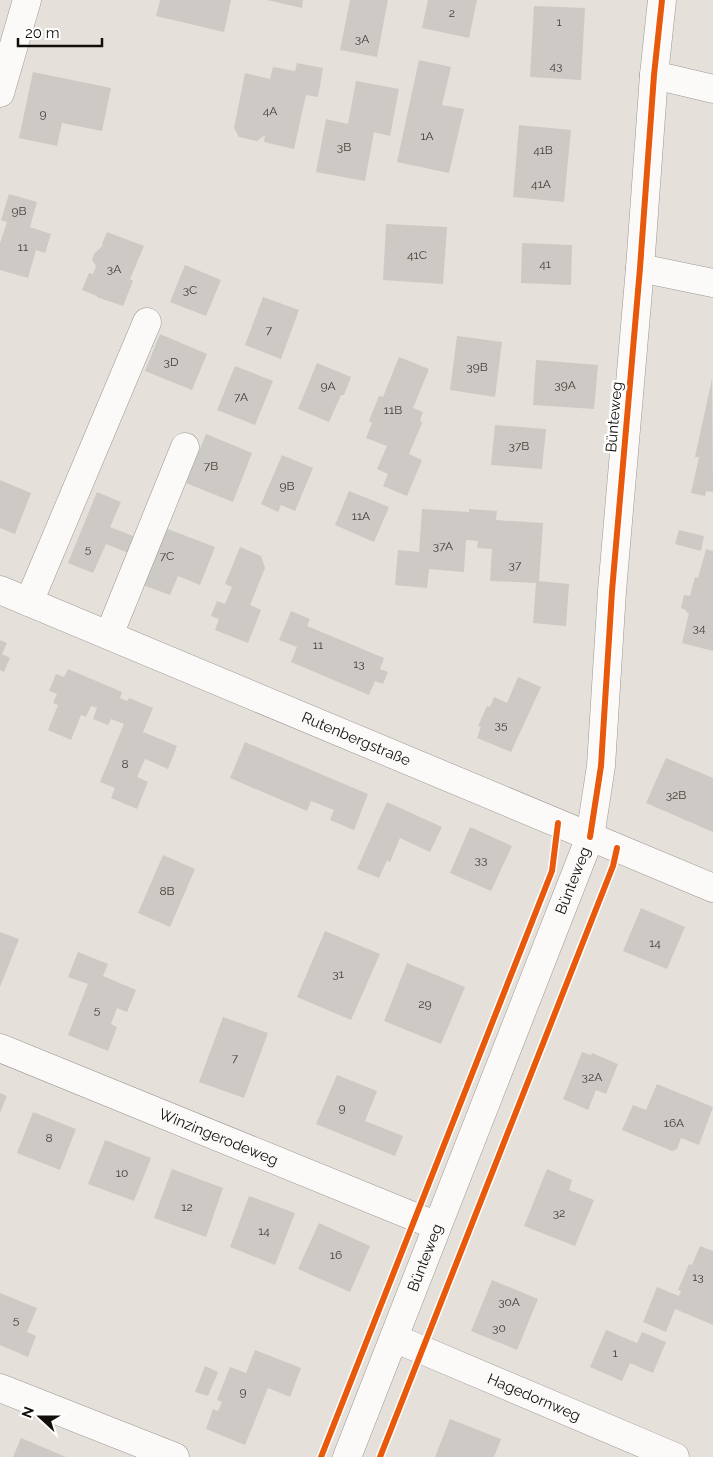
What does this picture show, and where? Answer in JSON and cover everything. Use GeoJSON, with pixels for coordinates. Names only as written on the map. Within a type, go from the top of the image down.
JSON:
{"type":"FeatureCollection","features":[{"type":"Feature","properties":{"kind":"street"},"geometry":{"type":"LineString","coordinates":[[0,93],[27,0]]}},
{"type":"Feature","properties":{"kind":"street","name":"Bünteweg"},"geometry":{"type":"LineString","coordinates":[[347,1457],[590,836],[601,766],[612,591],[640,268],[654,75],[662,0]]}},
{"type":"Feature","properties":{"kind":"street"},"geometry":{"type":"LineString","coordinates":[[654,75],[713,89]]}},
{"type":"Feature","properties":{"kind":"street"},"geometry":{"type":"LineString","coordinates":[[640,268],[713,283]]}},
{"type":"Feature","properties":{"kind":"street"},"geometry":{"type":"LineString","coordinates":[[29,602],[147,322]]}},
{"type":"Feature","properties":{"kind":"street"},"geometry":{"type":"LineString","coordinates":[[109,636],[185,447]]}},
{"type":"Feature","properties":{"kind":"street","name":"Rutenbergstraße"},"geometry":{"type":"LineString","coordinates":[[0,590],[713,888]]}},
{"type":"Feature","properties":{"kind":"street","name":"Winzingerodeweg"},"geometry":{"type":"LineString","coordinates":[[0,1048],[438,1226]]}},
{"type":"Feature","properties":{"kind":"street","name":"Hagedornweg"},"geometry":{"type":"LineString","coordinates":[[394,1338],[675,1457]]}},
{"type":"Feature","properties":{"kind":"street"},"geometry":{"type":"LineString","coordinates":[[0,1388],[175,1457]]}},
{"type":"Feature","properties":{"kind":"building"},"geometry":{"type":"Polygon","coordinates":[[[160,0],[231,0],[224,32],[156,16],[160,0]]]}},
{"type":"Feature","properties":{"kind":"building"},"geometry":{"type":"Polygon","coordinates":[[[267,0],[303,0],[302,8],[267,0]]]}},
{"type":"Feature","properties":{"kind":"building"},"geometry":{"type":"Polygon","coordinates":[[[350,0],[388,0],[377,57],[340,50],[350,0]]]}},
{"type":"Feature","properties":{"kind":"building"},"geometry":{"type":"Polygon","coordinates":[[[428,0],[477,0],[469,38],[422,28],[428,0]]]}},
{"type":"Feature","properties":{"kind":"building"},"geometry":{"type":"Polygon","coordinates":[[[534,6],[585,8],[581,80],[530,77],[534,6]]]}},
{"type":"Feature","properties":{"kind":"building"},"geometry":{"type":"Polygon","coordinates":[[[419,60],[451,67],[442,105],[464,109],[449,173],[397,162],[419,60]]]}},
{"type":"Feature","properties":{"kind":"building"},"geometry":{"type":"Polygon","coordinates":[[[297,63],[323,68],[318,97],[306,95],[294,149],[264,142],[265,135],[257,141],[239,137],[234,128],[245,73],[270,79],[273,67],[295,71],[297,63]]]}},
{"type":"Feature","properties":{"kind":"building"},"geometry":{"type":"Polygon","coordinates":[[[33,72],[111,88],[102,131],[62,123],[57,146],[19,138],[33,72]]]}},
{"type":"Feature","properties":{"kind":"building"},"geometry":{"type":"Polygon","coordinates":[[[356,81],[399,89],[390,136],[374,132],[365,181],[316,172],[326,119],[348,124],[356,81]]]}},
{"type":"Feature","properties":{"kind":"building"},"geometry":{"type":"Polygon","coordinates":[[[519,125],[571,130],[564,202],[513,197],[519,125]]]}},
{"type":"Feature","properties":{"kind":"building"},"geometry":{"type":"Polygon","coordinates":[[[9,194],[37,202],[30,227],[51,234],[45,253],[36,250],[28,278],[0,270],[0,243],[7,222],[1,220],[9,194]]]}},
{"type":"Feature","properties":{"kind":"building"},"geometry":{"type":"Polygon","coordinates":[[[386,224],[447,227],[443,284],[383,280],[386,224]]]}},
{"type":"Feature","properties":{"kind":"building"},"geometry":{"type":"Polygon","coordinates":[[[107,232],[144,246],[130,279],[133,281],[123,306],[82,290],[89,273],[93,274],[96,266],[92,260],[94,254],[103,245],[107,232]]]}},
{"type":"Feature","properties":{"kind":"building"},"geometry":{"type":"Polygon","coordinates":[[[522,243],[572,245],[571,285],[521,283],[522,243]]]}},
{"type":"Feature","properties":{"kind":"building"},"geometry":{"type":"Polygon","coordinates":[[[185,265],[221,280],[206,316],[170,302],[185,265]]]}},
{"type":"Feature","properties":{"kind":"building"},"geometry":{"type":"Polygon","coordinates":[[[263,297],[299,310],[281,359],[245,345],[263,297]]]}},
{"type":"Feature","properties":{"kind":"building"},"geometry":{"type":"Polygon","coordinates":[[[160,334],[207,354],[192,390],[145,371],[160,334]]]}},
{"type":"Feature","properties":{"kind":"building"},"geometry":{"type":"Polygon","coordinates":[[[457,336],[502,342],[495,397],[450,390],[457,336]]]}},
{"type":"Feature","properties":{"kind":"building"},"geometry":{"type":"Polygon","coordinates":[[[399,357],[429,369],[413,408],[423,412],[420,420],[422,423],[409,454],[422,460],[407,496],[383,486],[388,474],[377,469],[387,446],[366,438],[372,423],[369,421],[379,396],[383,397],[399,357]]]}},
{"type":"Feature","properties":{"kind":"building"},"geometry":{"type":"Polygon","coordinates":[[[536,360],[598,365],[594,409],[533,405],[536,360]]]}},
{"type":"Feature","properties":{"kind":"building"},"geometry":{"type":"Polygon","coordinates":[[[317,363],[351,377],[344,395],[341,395],[329,422],[298,409],[317,363]]]}},
{"type":"Feature","properties":{"kind":"building"},"geometry":{"type":"Polygon","coordinates":[[[235,366],[273,381],[255,425],[217,410],[235,366]]]}},
{"type":"Feature","properties":{"kind":"building"},"geometry":{"type":"Polygon","coordinates":[[[712,379],[713,492],[706,491],[705,496],[691,493],[699,457],[695,457],[712,379]]]}},
{"type":"Feature","properties":{"kind":"building"},"geometry":{"type":"Polygon","coordinates":[[[495,425],[546,429],[542,469],[491,465],[495,425]]]}},
{"type":"Feature","properties":{"kind":"building"},"geometry":{"type":"Polygon","coordinates":[[[206,434],[252,453],[233,502],[186,483],[206,434]]]}},
{"type":"Feature","properties":{"kind":"building"},"geometry":{"type":"Polygon","coordinates":[[[282,455],[313,468],[295,511],[281,505],[278,512],[261,504],[282,455]]]}},
{"type":"Feature","properties":{"kind":"building"},"geometry":{"type":"Polygon","coordinates":[[[0,480],[31,493],[15,534],[0,528],[0,480]]]}},
{"type":"Feature","properties":{"kind":"building"},"geometry":{"type":"Polygon","coordinates":[[[349,491],[389,507],[374,542],[335,525],[349,491]]]}},
{"type":"Feature","properties":{"kind":"building"},"geometry":{"type":"Polygon","coordinates":[[[97,492],[121,502],[110,527],[143,540],[136,556],[106,544],[93,573],[68,563],[97,492]]]}},
{"type":"Feature","properties":{"kind":"building"},"geometry":{"type":"Polygon","coordinates":[[[422,509],[469,512],[469,509],[497,511],[496,520],[543,523],[539,581],[569,584],[566,626],[533,623],[536,583],[490,581],[492,549],[477,548],[478,541],[466,540],[464,572],[429,569],[427,588],[395,585],[398,550],[419,552],[422,509]]]}},
{"type":"Feature","properties":{"kind":"building"},"geometry":{"type":"Polygon","coordinates":[[[165,528],[215,547],[200,585],[178,576],[170,595],[143,585],[165,528]]]}},
{"type":"Feature","properties":{"kind":"building"},"geometry":{"type":"Polygon","coordinates":[[[679,530],[704,536],[701,551],[675,544],[679,530]]]}},
{"type":"Feature","properties":{"kind":"building"},"geometry":{"type":"Polygon","coordinates":[[[240,547],[261,556],[265,568],[250,605],[261,610],[248,643],[215,630],[219,619],[211,616],[217,601],[225,604],[232,587],[225,584],[240,547]]]}},
{"type":"Feature","properties":{"kind":"building"},"geometry":{"type":"Polygon","coordinates":[[[706,549],[713,551],[713,651],[682,643],[689,613],[681,608],[684,595],[690,596],[695,577],[698,578],[706,549]]]}},
{"type":"Feature","properties":{"kind":"building"},"geometry":{"type":"Polygon","coordinates":[[[291,611],[310,619],[307,626],[384,658],[380,669],[388,672],[383,684],[375,681],[369,695],[291,662],[297,647],[279,640],[291,611]]]}},
{"type":"Feature","properties":{"kind":"building"},"geometry":{"type":"Polygon","coordinates":[[[0,640],[7,643],[2,654],[10,658],[4,672],[0,670],[0,640]]]}},
{"type":"Feature","properties":{"kind":"building"},"geometry":{"type":"Polygon","coordinates":[[[68,669],[122,692],[120,698],[127,701],[129,698],[153,708],[143,732],[177,746],[168,769],[145,759],[137,777],[148,782],[137,809],[111,798],[115,788],[100,782],[124,724],[111,719],[108,725],[93,719],[97,708],[91,706],[86,717],[81,715],[71,740],[48,730],[58,705],[53,703],[57,694],[49,691],[56,674],[64,677],[68,669]]]}},
{"type":"Feature","properties":{"kind":"building"},"geometry":{"type":"Polygon","coordinates":[[[518,677],[541,687],[511,752],[477,738],[481,727],[478,726],[487,706],[490,707],[494,697],[507,703],[518,677]]]}},
{"type":"Feature","properties":{"kind":"building"},"geometry":{"type":"Polygon","coordinates":[[[245,742],[368,794],[354,830],[330,820],[334,810],[311,801],[307,811],[230,778],[245,742]]]}},
{"type":"Feature","properties":{"kind":"building"},"geometry":{"type":"Polygon","coordinates":[[[666,758],[713,778],[713,832],[646,803],[666,758]]]}},
{"type":"Feature","properties":{"kind":"building"},"geometry":{"type":"Polygon","coordinates":[[[387,802],[442,827],[430,852],[400,838],[390,862],[387,860],[379,878],[357,869],[387,802]]]}},
{"type":"Feature","properties":{"kind":"building"},"geometry":{"type":"Polygon","coordinates":[[[470,827],[512,846],[491,891],[450,873],[470,827]]]}},
{"type":"Feature","properties":{"kind":"building"},"geometry":{"type":"Polygon","coordinates":[[[163,855],[195,869],[170,927],[138,913],[163,855]]]}},
{"type":"Feature","properties":{"kind":"building"},"geometry":{"type":"Polygon","coordinates":[[[641,908],[685,927],[667,969],[623,951],[641,908]]]}},
{"type":"Feature","properties":{"kind":"building"},"geometry":{"type":"Polygon","coordinates":[[[325,931],[380,954],[351,1020],[297,997],[325,931]]]}},
{"type":"Feature","properties":{"kind":"building"},"geometry":{"type":"Polygon","coordinates":[[[0,932],[19,939],[0,987],[0,932]]]}},
{"type":"Feature","properties":{"kind":"building"},"geometry":{"type":"Polygon","coordinates":[[[78,952],[108,964],[103,976],[136,990],[127,1012],[117,1008],[111,1024],[117,1027],[108,1051],[68,1035],[88,984],[68,977],[78,952]]]}},
{"type":"Feature","properties":{"kind":"building"},"geometry":{"type":"Polygon","coordinates":[[[407,963],[465,987],[441,1044],[384,1021],[407,963]]]}},
{"type":"Feature","properties":{"kind":"building"},"geometry":{"type":"Polygon","coordinates":[[[223,1017],[268,1033],[244,1098],[199,1082],[223,1017]]]}},
{"type":"Feature","properties":{"kind":"building"},"geometry":{"type":"Polygon","coordinates":[[[582,1052],[591,1055],[592,1053],[618,1064],[606,1094],[596,1090],[588,1110],[563,1099],[582,1052]]]}},
{"type":"Feature","properties":{"kind":"building"},"geometry":{"type":"Polygon","coordinates":[[[337,1075],[377,1091],[365,1121],[403,1136],[395,1156],[316,1124],[337,1075]]]}},
{"type":"Feature","properties":{"kind":"building"},"geometry":{"type":"Polygon","coordinates":[[[657,1084],[713,1107],[699,1145],[681,1138],[677,1149],[672,1151],[622,1130],[633,1105],[646,1110],[657,1084]]]}},
{"type":"Feature","properties":{"kind":"building"},"geometry":{"type":"Polygon","coordinates":[[[0,1093],[7,1096],[0,1113],[0,1093]]]}},
{"type":"Feature","properties":{"kind":"building"},"geometry":{"type":"Polygon","coordinates":[[[33,1112],[76,1129],[60,1170],[17,1153],[33,1112]]]}},
{"type":"Feature","properties":{"kind":"building"},"geometry":{"type":"Polygon","coordinates":[[[105,1140],[151,1158],[134,1201],[88,1184],[105,1140]]]}},
{"type":"Feature","properties":{"kind":"building"},"geometry":{"type":"Polygon","coordinates":[[[172,1169],[223,1188],[206,1237],[154,1218],[172,1169]]]}},
{"type":"Feature","properties":{"kind":"building"},"geometry":{"type":"Polygon","coordinates":[[[547,1169],[572,1180],[569,1190],[594,1200],[575,1246],[524,1226],[547,1169]]]}},
{"type":"Feature","properties":{"kind":"building"},"geometry":{"type":"Polygon","coordinates":[[[249,1196],[295,1213],[275,1265],[230,1247],[249,1196]]]}},
{"type":"Feature","properties":{"kind":"building"},"geometry":{"type":"Polygon","coordinates":[[[319,1223],[370,1246],[350,1292],[298,1269],[319,1223]]]}},
{"type":"Feature","properties":{"kind":"building"},"geometry":{"type":"Polygon","coordinates":[[[700,1246],[713,1251],[713,1325],[675,1309],[666,1332],[643,1322],[657,1287],[679,1296],[681,1291],[678,1290],[689,1264],[692,1265],[700,1246]]]}},
{"type":"Feature","properties":{"kind":"building"},"geometry":{"type":"Polygon","coordinates":[[[492,1280],[538,1299],[517,1350],[471,1331],[492,1280]]]}},
{"type":"Feature","properties":{"kind":"building"},"geometry":{"type":"Polygon","coordinates":[[[0,1293],[37,1308],[27,1332],[36,1336],[28,1357],[0,1345],[0,1293]]]}},
{"type":"Feature","properties":{"kind":"building"},"geometry":{"type":"Polygon","coordinates":[[[606,1330],[637,1343],[642,1332],[666,1342],[653,1373],[630,1363],[622,1381],[590,1367],[606,1330]]]}},
{"type":"Feature","properties":{"kind":"building"},"geometry":{"type":"Polygon","coordinates":[[[255,1350],[301,1368],[290,1397],[268,1388],[245,1445],[206,1429],[213,1409],[218,1411],[222,1402],[217,1400],[230,1367],[246,1373],[255,1350]]]}},
{"type":"Feature","properties":{"kind":"building"},"geometry":{"type":"Polygon","coordinates":[[[205,1366],[218,1372],[208,1396],[195,1392],[205,1366]]]}},
{"type":"Feature","properties":{"kind":"building"},"geometry":{"type":"Polygon","coordinates":[[[450,1419],[501,1439],[494,1457],[435,1457],[450,1419]]]}},
{"type":"Feature","properties":{"kind":"building"},"geometry":{"type":"Polygon","coordinates":[[[21,1438],[66,1457],[13,1457],[21,1438]]]}},
{"type":"Feature","properties":{"kind":"cycle path"},"geometry":{"type":"LineString","coordinates":[[590,837],[601,766],[612,591],[640,268],[654,75],[662,0]]}},
{"type":"Feature","properties":{"kind":"cycle path"},"geometry":{"type":"LineString","coordinates":[[321,1457],[552,871],[558,823]]}},
{"type":"Feature","properties":{"kind":"cycle path"},"geometry":{"type":"LineString","coordinates":[[380,1457],[613,866],[617,848]]}}]}
